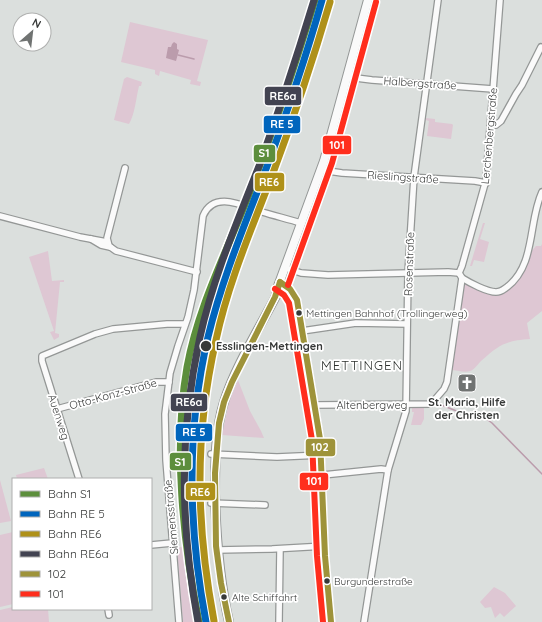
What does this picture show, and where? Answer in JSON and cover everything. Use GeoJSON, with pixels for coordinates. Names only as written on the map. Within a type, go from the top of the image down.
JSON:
{"type":"FeatureCollection","features":[{"type":"Feature","properties":{"kind":"main road"},"geometry":{"type":"LineString","coordinates":[[224,622],[213,557],[214,424],[222,394],[271,294],[279,286],[286,268],[321,170],[368,0]]}},
{"type":"Feature","properties":{"kind":"main road"},"geometry":{"type":"LineString","coordinates":[[213,503],[221,583],[229,622]]}},
{"type":"Feature","properties":{"kind":"street","name":"Rosenstraße"},"geometry":{"type":"LineString","coordinates":[[364,622],[388,470],[406,405],[408,273],[414,177],[438,0]]}},
{"type":"Feature","properties":{"kind":"street","name":"Lerchenbergstraße"},"geometry":{"type":"LineString","coordinates":[[430,404],[444,389],[447,383],[461,268],[486,183],[500,0]]}},
{"type":"Feature","properties":{"kind":"street"},"geometry":{"type":"LineString","coordinates":[[490,125],[498,124],[502,119],[516,94],[522,87],[540,46]]}},
{"type":"Feature","properties":{"kind":"street","name":"Halbergstraße"},"geometry":{"type":"LineString","coordinates":[[348,76],[368,80],[493,88]]}},
{"type":"Feature","properties":{"kind":"street"},"geometry":{"type":"LineString","coordinates":[[109,245],[125,168]]}},
{"type":"Feature","properties":{"kind":"street","name":"Rieslingstraße"},"geometry":{"type":"LineString","coordinates":[[321,170],[342,173],[475,181],[486,183]]}},
{"type":"Feature","properties":{"kind":"street"},"geometry":{"type":"LineString","coordinates":[[286,268],[301,273],[324,275],[450,272],[485,289],[494,292],[502,290],[515,280],[528,251],[542,192]]}},
{"type":"Feature","properties":{"kind":"street","name":"Siemensstraße"},"geometry":{"type":"LineString","coordinates":[[178,622],[165,436],[165,414],[169,382],[175,355],[192,300],[197,272],[203,216],[207,209],[213,204],[232,202],[301,223]]}},
{"type":"Feature","properties":{"kind":"street"},"geometry":{"type":"LineString","coordinates":[[0,216],[96,239],[109,245],[118,252],[197,272]]}},
{"type":"Feature","properties":{"kind":"street"},"geometry":{"type":"LineString","coordinates":[[279,286],[288,287],[296,298],[315,405],[322,456],[325,546],[331,622]]}},
{"type":"Feature","properties":{"kind":"street"},"geometry":{"type":"LineString","coordinates":[[302,331],[356,323],[407,324]]}},
{"type":"Feature","properties":{"kind":"street","name":"Auenweg"},"geometry":{"type":"LineString","coordinates":[[79,478],[42,361],[42,356],[95,334],[113,329],[167,324],[185,324]]}},
{"type":"Feature","properties":{"kind":"street","name":"Otto-Konz-Straße"},"geometry":{"type":"LineString","coordinates":[[57,410],[156,382],[169,382]]}},
{"type":"Feature","properties":{"kind":"street","name":"Altenbergweg"},"geometry":{"type":"LineString","coordinates":[[315,405],[430,404]]}},
{"type":"Feature","properties":{"kind":"street"},"geometry":{"type":"LineString","coordinates":[[214,454],[282,458],[322,456]]}},
{"type":"Feature","properties":{"kind":"street"},"geometry":{"type":"LineString","coordinates":[[323,475],[376,469],[388,470]]}},
{"type":"Feature","properties":{"kind":"street"},"geometry":{"type":"LineString","coordinates":[[213,503],[265,505]]}},
{"type":"Feature","properties":{"kind":"street"},"geometry":{"type":"LineString","coordinates":[[152,545],[172,543]]}},
{"type":"Feature","properties":{"kind":"street"},"geometry":{"type":"LineString","coordinates":[[217,550],[280,549],[325,546]]}},
{"type":"Feature","properties":{"kind":"street"},"geometry":{"type":"LineString","coordinates":[[279,622],[280,549]]}},
{"type":"Feature","properties":{"kind":"shaded area"},"geometry":{"type":"Polygon","coordinates":[[[130,22],[208,40],[197,81],[201,82],[200,86],[190,84],[191,80],[160,71],[159,76],[155,74],[155,70],[121,62],[130,22]]]}},
{"type":"Feature","properties":{"kind":"shaded area"},"geometry":{"type":"Polygon","coordinates":[[[174,42],[177,44],[177,49],[179,50],[176,61],[166,58],[168,47],[171,47],[174,42]]]}},
{"type":"Feature","properties":{"kind":"shaded area"},"geometry":{"type":"Polygon","coordinates":[[[127,77],[142,82],[141,86],[139,86],[134,111],[129,124],[114,120],[124,79],[127,77]]]}},
{"type":"Feature","properties":{"kind":"shaded area"},"geometry":{"type":"Polygon","coordinates":[[[426,118],[435,119],[435,122],[452,124],[451,139],[427,136],[429,121],[426,120],[426,118]]]}},
{"type":"Feature","properties":{"kind":"shaded area"},"geometry":{"type":"Polygon","coordinates":[[[483,223],[485,223],[480,239],[489,242],[484,262],[474,260],[472,266],[470,266],[483,223]]]}},
{"type":"Feature","properties":{"kind":"shaded area"},"geometry":{"type":"Polygon","coordinates":[[[542,244],[542,311],[527,323],[530,339],[503,344],[468,372],[451,370],[463,283],[488,294],[500,294],[518,280],[531,252],[536,246],[541,246],[542,244]]]}},
{"type":"Feature","properties":{"kind":"shaded area"},"geometry":{"type":"Polygon","coordinates":[[[48,251],[52,281],[64,280],[64,282],[60,282],[55,333],[59,334],[59,337],[54,340],[50,332],[54,331],[29,257],[48,251]]]}},
{"type":"Feature","properties":{"kind":"shaded area"},"geometry":{"type":"Polygon","coordinates":[[[238,380],[250,411],[264,438],[222,435],[229,402],[238,380]]]}},
{"type":"Feature","properties":{"kind":"shaded area"},"geometry":{"type":"Polygon","coordinates":[[[412,406],[424,406],[424,419],[421,425],[411,425],[414,412],[412,412],[412,406]]]}},
{"type":"Feature","properties":{"kind":"shaded area"},"geometry":{"type":"Polygon","coordinates":[[[44,468],[48,478],[17,478],[16,475],[44,468]]]}},
{"type":"Feature","properties":{"kind":"shaded area"},"geometry":{"type":"Polygon","coordinates":[[[0,480],[11,521],[0,523],[0,480]]]}},
{"type":"Feature","properties":{"kind":"shaded area"},"geometry":{"type":"Polygon","coordinates":[[[12,532],[12,604],[0,607],[0,535],[12,532]]]}},
{"type":"Feature","properties":{"kind":"shaded area"},"geometry":{"type":"Polygon","coordinates":[[[183,547],[185,552],[195,622],[183,622],[177,548],[183,547]]]}},
{"type":"Feature","properties":{"kind":"shaded area"},"geometry":{"type":"Polygon","coordinates":[[[494,587],[505,593],[516,606],[504,617],[500,613],[495,618],[491,607],[485,608],[480,602],[494,587]]]}},
{"type":"Feature","properties":{"kind":"shaded area"},"geometry":{"type":"Polygon","coordinates":[[[12,607],[12,610],[48,610],[49,622],[0,622],[0,610],[12,607]]]}},
{"type":"Feature","properties":{"kind":"waterway"},"geometry":{"type":"LineString","coordinates":[[178,55],[194,59]]}},
{"type":"Feature","properties":{"kind":"waterway"},"geometry":{"type":"LineString","coordinates":[[434,402],[464,414],[485,418],[492,423],[542,474]]}},
{"type":"Feature","properties":{"kind":"rail line","name":"RE6a"},"geometry":{"type":"LineString","coordinates":[[198,622],[188,550],[184,479],[188,408],[193,373],[205,315],[212,293],[288,83],[314,0]]}},
{"type":"Feature","properties":{"kind":"rail line","name":"S1"},"geometry":{"type":"LineString","coordinates":[[199,622],[184,528],[180,462],[183,398],[187,367],[205,302],[248,197],[266,148],[292,74],[315,0]]}},
{"type":"Feature","properties":{"kind":"rail line","name":"RE6"},"geometry":{"type":"LineString","coordinates":[[214,621],[204,550],[200,480],[204,411],[209,376],[216,340],[227,298],[288,131],[330,2]]}},
{"type":"Feature","properties":{"kind":"transit line"},"geometry":{"type":"LineString","coordinates":[[206,622],[196,551],[192,479],[193,443],[201,372],[208,337],[220,294],[234,252],[289,106],[322,0]]}},
{"type":"Feature","properties":{"kind":"transit line","name":"101"},"geometry":{"type":"LineString","coordinates":[[288,285],[332,163],[376,2]]}},
{"type":"Feature","properties":{"kind":"transit line","name":"102"},"geometry":{"type":"LineString","coordinates":[[280,282],[290,289],[297,300],[320,439],[325,556],[331,622]]}},
{"type":"Feature","properties":{"kind":"transit line","name":"102"},"geometry":{"type":"LineString","coordinates":[[229,622],[221,583],[216,546],[215,473],[219,423],[224,402],[232,382],[275,297],[280,282]]}},
{"type":"Feature","properties":{"kind":"transit line","name":"101"},"geometry":{"type":"LineString","coordinates":[[275,289],[284,295],[289,303],[312,440],[317,556],[323,622]]}},
{"type":"Feature","properties":{"kind":"place","name":"Mettingen Bahnhof (Trollingerweg)"},"geometry":{"type":"Point","coordinates":[299,313]}},
{"type":"Feature","properties":{"kind":"place","name":"Esslingen-Mettingen"},"geometry":{"type":"Point","coordinates":[206,346]}},
{"type":"Feature","properties":{"kind":"place","name":"St. Maria, Hilfe der Christen"},"geometry":{"type":"Point","coordinates":[467,383]}},
{"type":"Feature","properties":{"kind":"place","name":"Burgunderstraße"},"geometry":{"type":"Point","coordinates":[327,581]}},
{"type":"Feature","properties":{"kind":"place","name":"Alte Schiffahrt"},"geometry":{"type":"Point","coordinates":[224,597]}},
{"type":"Feature","properties":{"kind":"district","name":"METTINGEN"},"geometry":{"type":"Point","coordinates":[362,365]}}]}
